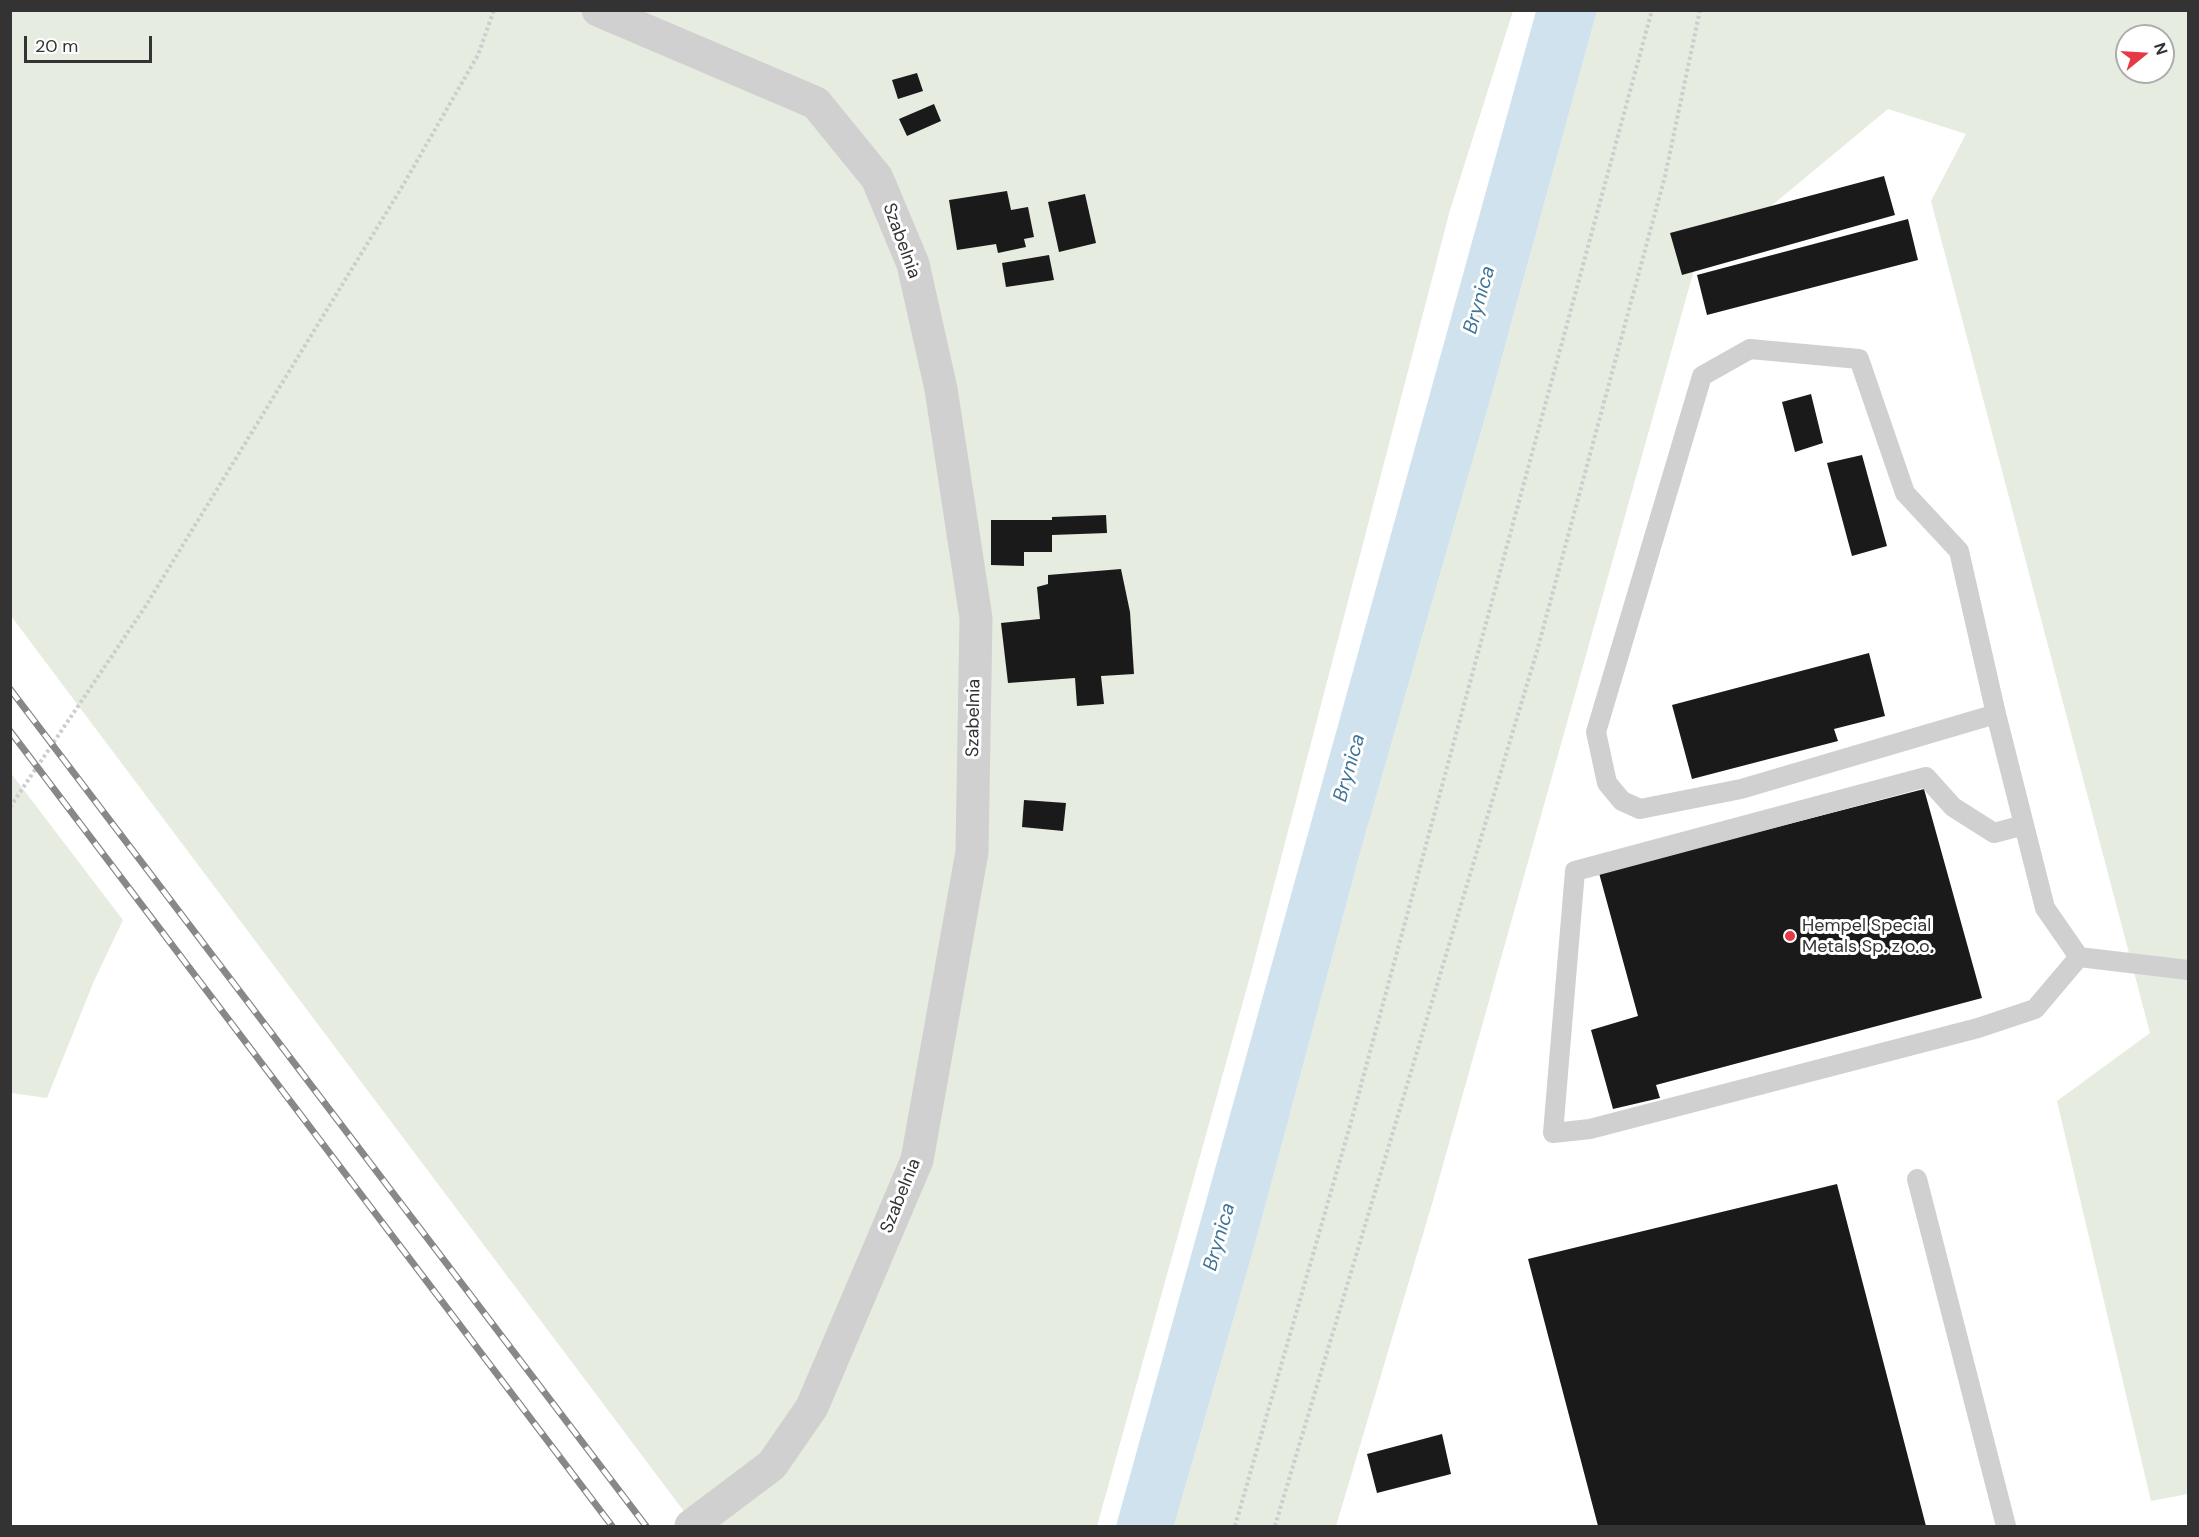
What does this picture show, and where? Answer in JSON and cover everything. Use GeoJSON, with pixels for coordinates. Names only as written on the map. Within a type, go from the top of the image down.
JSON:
{"type":"FeatureCollection","features":[{"type":"Feature","properties":{"kind":"street","name":"Szabelnia"},"geometry":{"type":"LineString","coordinates":[[598,10],[816,103],[877,178],[913,264],[941,389],[976,618],[972,852],[917,1160],[812,1407],[772,1465],[691,1527]]}},
{"type":"Feature","properties":{"kind":"lane"},"geometry":{"type":"LineString","coordinates":[[1996,714],[1741,789],[1640,809],[1622,801],[1607,783],[1596,732],[1702,376],[1750,349],[1859,359],[1905,493],[1959,551],[2044,908],[2079,957],[2188,970]]}},
{"type":"Feature","properties":{"kind":"lane"},"geometry":{"type":"LineString","coordinates":[[2024,825],[1994,832],[1953,807],[1926,777],[1575,871],[1553,1133],[1602,1126],[1978,1028],[2035,1009],[2079,957]]}},
{"type":"Feature","properties":{"kind":"lane"},"geometry":{"type":"LineString","coordinates":[[1917,1179],[2006,1527]]}},
{"type":"Feature","properties":{"kind":"path"},"geometry":{"type":"LineString","coordinates":[[10,807],[145,607],[396,198],[478,55],[494,10]]}},
{"type":"Feature","properties":{"kind":"path"},"geometry":{"type":"LineString","coordinates":[[1235,1527],[1351,1122],[1652,10]]}},
{"type":"Feature","properties":{"kind":"path"},"geometry":{"type":"LineString","coordinates":[[1275,1527],[1537,651],[1665,176],[1700,10]]}},
{"type":"Feature","properties":{"kind":"shaded area"},"geometry":{"type":"Polygon","coordinates":[[[11,11],[1513,11],[1450,210],[1251,973],[1097,1526],[695,1526],[11,616],[11,11]]]}},
{"type":"Feature","properties":{"kind":"shaded area"},"geometry":{"type":"Polygon","coordinates":[[[1597,11],[2188,11],[2188,1494],[2151,1501],[2057,1101],[2150,1033],[1931,201],[1966,134],[1888,109],[1694,270],[1432,1204],[1336,1526],[1174,1526],[1255,1244],[1362,846],[1493,390],[1597,11]]]}},
{"type":"Feature","properties":{"kind":"shaded area"},"geometry":{"type":"Polygon","coordinates":[[[10,772],[123,920],[94,981],[47,1098],[11,1093],[10,772]]]}},
{"type":"Feature","properties":{"kind":"water","name":"Brynica"},"geometry":{"type":"Polygon","coordinates":[[[1536,11],[1597,11],[1493,390],[1362,846],[1255,1244],[1174,1526],[1116,1526],[1536,11]]]}},
{"type":"Feature","properties":{"kind":"building"},"geometry":{"type":"Polygon","coordinates":[[[917,73],[923,91],[898,99],[892,80],[917,73]]]}},
{"type":"Feature","properties":{"kind":"building"},"geometry":{"type":"Polygon","coordinates":[[[934,104],[941,121],[907,136],[899,119],[934,104]]]}},
{"type":"Feature","properties":{"kind":"building"},"geometry":{"type":"Polygon","coordinates":[[[1884,176],[1895,215],[1682,275],[1670,233],[1884,176]]]}},
{"type":"Feature","properties":{"kind":"building"},"geometry":{"type":"Polygon","coordinates":[[[1007,191],[1011,210],[1028,207],[1034,237],[1024,239],[1026,247],[998,253],[996,244],[957,250],[949,200],[1007,191]]]}},
{"type":"Feature","properties":{"kind":"building"},"geometry":{"type":"Polygon","coordinates":[[[1085,194],[1096,243],[1059,252],[1048,202],[1085,194]]]}},
{"type":"Feature","properties":{"kind":"building"},"geometry":{"type":"Polygon","coordinates":[[[1908,219],[1918,260],[1707,315],[1697,275],[1908,219]]]}},
{"type":"Feature","properties":{"kind":"building"},"geometry":{"type":"Polygon","coordinates":[[[1049,255],[1054,280],[1006,287],[1002,263],[1049,255]]]}},
{"type":"Feature","properties":{"kind":"building"},"geometry":{"type":"Polygon","coordinates":[[[1811,394],[1823,443],[1795,452],[1782,402],[1811,394]]]}},
{"type":"Feature","properties":{"kind":"building"},"geometry":{"type":"Polygon","coordinates":[[[1862,455],[1887,546],[1852,556],[1827,463],[1862,455]]]}},
{"type":"Feature","properties":{"kind":"building"},"geometry":{"type":"Polygon","coordinates":[[[1106,515],[1107,533],[1052,535],[1052,552],[1024,552],[1024,566],[991,565],[991,520],[1052,520],[1052,517],[1106,515]]]}},
{"type":"Feature","properties":{"kind":"building"},"geometry":{"type":"Polygon","coordinates":[[[1121,569],[1130,612],[1134,674],[1101,676],[1104,704],[1077,706],[1075,678],[1008,683],[1001,623],[1040,619],[1037,587],[1048,584],[1048,575],[1121,569]]]}},
{"type":"Feature","properties":{"kind":"building"},"geometry":{"type":"Polygon","coordinates":[[[1869,653],[1885,716],[1834,729],[1838,741],[1692,779],[1672,705],[1869,653]]]}},
{"type":"Feature","properties":{"kind":"building","name":"Hempel Special Metals Sp. z o.o."},"geometry":{"type":"Polygon","coordinates":[[[1924,789],[1982,998],[1656,1085],[1660,1098],[1613,1109],[1591,1030],[1638,1016],[1599,873],[1924,789]]]}},
{"type":"Feature","properties":{"kind":"building"},"geometry":{"type":"Polygon","coordinates":[[[1024,800],[1066,803],[1063,831],[1022,827],[1024,800]]]}},
{"type":"Feature","properties":{"kind":"building"},"geometry":{"type":"Polygon","coordinates":[[[1837,1184],[1926,1526],[1598,1526],[1528,1259],[1837,1184]]]}},
{"type":"Feature","properties":{"kind":"building"},"geometry":{"type":"Polygon","coordinates":[[[1442,1434],[1451,1474],[1377,1493],[1367,1454],[1442,1434]]]}},
{"type":"Feature","properties":{"kind":"railway"},"geometry":{"type":"LineString","coordinates":[[10,689],[646,1526]]}},
{"type":"Feature","properties":{"kind":"railway"},"geometry":{"type":"LineString","coordinates":[[10,731],[612,1526]]}},
{"type":"Feature","properties":{"kind":"place","name":"Hempel Special Metals Sp. z o.o."},"geometry":{"type":"Point","coordinates":[1790,936]}}]}
